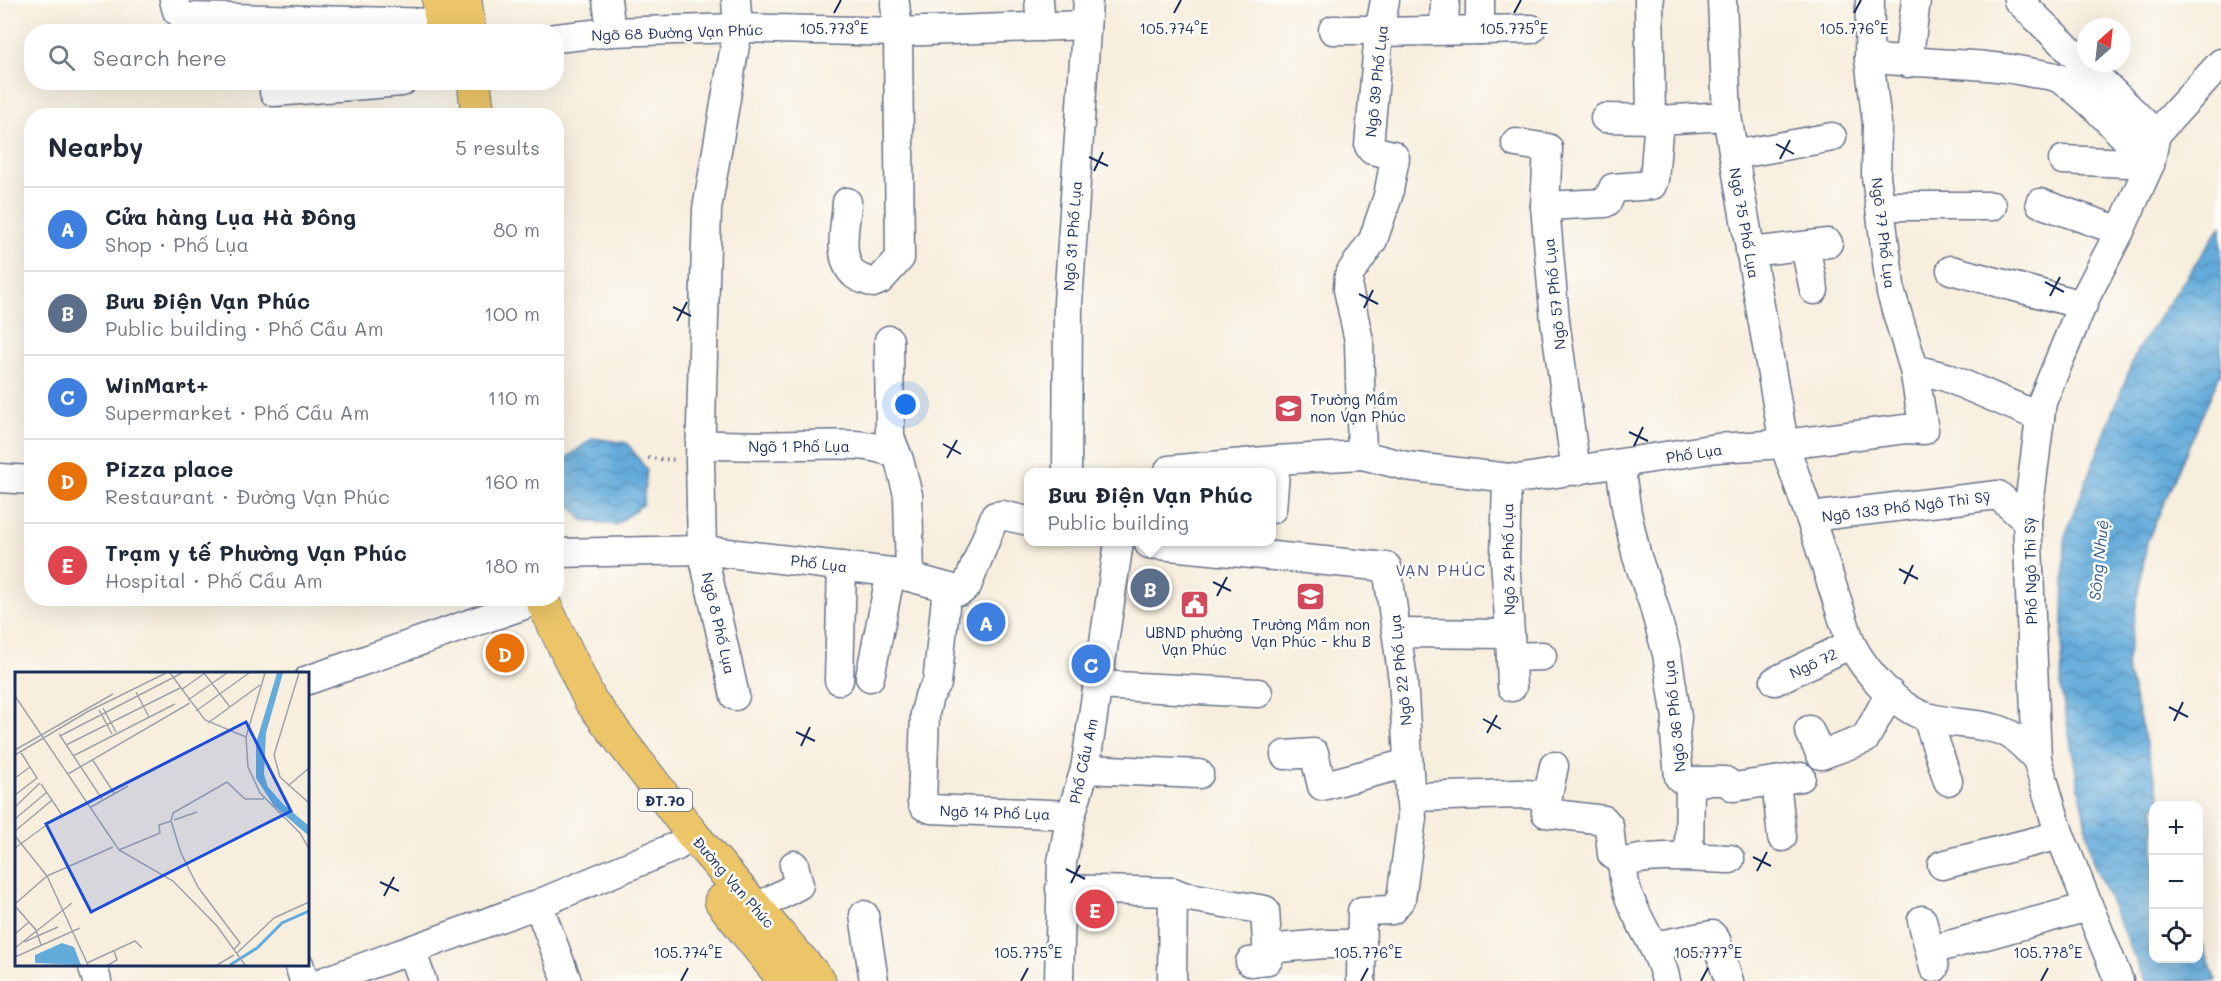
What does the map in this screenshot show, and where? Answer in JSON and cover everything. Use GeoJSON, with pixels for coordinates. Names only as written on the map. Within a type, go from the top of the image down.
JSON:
{"type":"FeatureCollection","features":[{"type":"Feature","properties":{"kind":"main road"},"geometry":{"type":"LineString","coordinates":[[448,22],[465,0]]}},
{"type":"Feature","properties":{"kind":"main road"},"geometry":{"type":"LineString","coordinates":[[452,90],[454,108]]}},
{"type":"Feature","properties":{"kind":"main road"},"geometry":{"type":"LineString","coordinates":[[475,90],[477,108]]}},
{"type":"Feature","properties":{"kind":"main road","name":"Đường Vạn Phúc"},"geometry":{"type":"LineString","coordinates":[[530,606],[550,664],[580,720],[614,768],[756,908],[819,981]]}},
{"type":"Feature","properties":{"kind":"main road","name":"Đường Vạn Phúc"},"geometry":{"type":"LineString","coordinates":[[685,840],[785,981]]}},
{"type":"Feature","properties":{"kind":"street"},"geometry":{"type":"LineString","coordinates":[[607,0],[611,32]]}},
{"type":"Feature","properties":{"kind":"street","name":"Ngõ 8 Phố Lụa"},"geometry":{"type":"LineString","coordinates":[[735,696],[702,550],[700,444],[707,209],[738,28],[736,0]]}},
{"type":"Feature","properties":{"kind":"street","name":"Ngõ 39 Phố Lụa"},"geometry":{"type":"LineString","coordinates":[[1362,455],[1359,341],[1348,289],[1349,275],[1373,240],[1388,195],[1395,158],[1393,155],[1372,150],[1369,146],[1379,31],[1385,0]]}},
{"type":"Feature","properties":{"kind":"street"},"geometry":{"type":"LineString","coordinates":[[1444,30],[1445,0]]}},
{"type":"Feature","properties":{"kind":"street"},"geometry":{"type":"LineString","coordinates":[[1480,0],[1480,30]]}},
{"type":"Feature","properties":{"kind":"street"},"geometry":{"type":"LineString","coordinates":[[1545,206],[1605,203],[1613,188],[1652,184],[1656,168],[1656,119],[1650,112],[1649,0]]}},
{"type":"Feature","properties":{"kind":"street","name":"Ngõ 75 Phố Lụa"},"geometry":{"type":"LineString","coordinates":[[1722,0],[1727,116],[1784,444]]}},
{"type":"Feature","properties":{"kind":"street","name":"Ngõ 77 Phố Lụa"},"geometry":{"type":"LineString","coordinates":[[1784,444],[1906,429],[1924,430],[1914,369],[1891,293],[1876,176],[1877,124],[1869,58],[1870,0]]}},
{"type":"Feature","properties":{"kind":"street"},"geometry":{"type":"LineString","coordinates":[[1908,63],[1917,0]]}},
{"type":"Feature","properties":{"kind":"street"},"geometry":{"type":"LineString","coordinates":[[2018,0],[2068,68],[2087,102],[2150,164]]}},
{"type":"Feature","properties":{"kind":"street"},"geometry":{"type":"LineString","coordinates":[[178,8],[280,10],[448,22]]}},
{"type":"Feature","properties":{"kind":"street","name":"Ngõ 68 Đường Vạn Phúc"},"geometry":{"type":"LineString","coordinates":[[564,37],[611,32],[738,28],[896,18],[1087,13]]}},
{"type":"Feature","properties":{"kind":"street","name":"Ngõ 31 Phố Lụa"},"geometry":{"type":"LineString","coordinates":[[1067,468],[1068,303],[1087,13]]}},
{"type":"Feature","properties":{"kind":"street"},"geometry":{"type":"LineString","coordinates":[[847,202],[844,247],[846,264],[856,276],[873,283],[880,280],[900,258],[896,18]]}},
{"type":"Feature","properties":{"kind":"street"},"geometry":{"type":"LineString","coordinates":[[1333,30],[1531,29]]}},
{"type":"Feature","properties":{"kind":"street"},"geometry":{"type":"LineString","coordinates":[[1869,58],[1908,63],[2068,68],[2156,134],[2221,63]]}},
{"type":"Feature","properties":{"kind":"street"},"geometry":{"type":"LineString","coordinates":[[274,92],[300,90]]}},
{"type":"Feature","properties":{"kind":"street"},"geometry":{"type":"LineString","coordinates":[[1605,118],[1656,119],[1727,116]]}},
{"type":"Feature","properties":{"kind":"street","name":"Phố Ngô Thì Sỹ"},"geometry":{"type":"LineString","coordinates":[[2109,979],[2088,907],[2060,835],[2037,759],[2027,521],[2042,402],[2083,304],[2120,231],[2150,164],[2156,134]]}},
{"type":"Feature","properties":{"kind":"street"},"geometry":{"type":"LineString","coordinates":[[1734,155],[1832,137]]}},
{"type":"Feature","properties":{"kind":"street","name":"Ngõ 57 Phố Lụa"},"geometry":{"type":"LineString","coordinates":[[1516,143],[1548,148],[1545,206],[1555,321],[1576,471]]}},
{"type":"Feature","properties":{"kind":"street"},"geometry":{"type":"LineString","coordinates":[[2063,160],[2150,164]]}},
{"type":"Feature","properties":{"kind":"street"},"geometry":{"type":"LineString","coordinates":[[2040,203],[2120,231]]}},
{"type":"Feature","properties":{"kind":"street"},"geometry":{"type":"LineString","coordinates":[[1880,206],[1992,206]]}},
{"type":"Feature","properties":{"kind":"street"},"geometry":{"type":"LineString","coordinates":[[1750,252],[1816,244],[1814,290]]}},
{"type":"Feature","properties":{"kind":"street"},"geometry":{"type":"LineString","coordinates":[[1951,270],[2083,304]]}},
{"type":"Feature","properties":{"kind":"street"},"geometry":{"type":"LineString","coordinates":[[870,677],[900,575],[908,495],[890,437],[889,340]]}},
{"type":"Feature","properties":{"kind":"street"},"geometry":{"type":"LineString","coordinates":[[1914,369],[1946,377],[2040,417]]}},
{"type":"Feature","properties":{"kind":"street","name":"Ngõ 1 Phố Lụa"},"geometry":{"type":"LineString","coordinates":[[700,444],[736,446],[846,444],[876,447],[896,454]]}},
{"type":"Feature","properties":{"kind":"street"},"geometry":{"type":"LineString","coordinates":[[1784,444],[1851,644],[1867,671],[1890,693],[1915,711],[1927,717],[2004,731],[2037,759]]}},
{"type":"Feature","properties":{"kind":"street","name":"Phố Lụa"},"geometry":{"type":"LineString","coordinates":[[1190,468],[1362,455],[1406,466],[1518,479],[1620,465],[1717,448],[1784,444]]}},
{"type":"Feature","properties":{"kind":"street"},"geometry":{"type":"LineString","coordinates":[[1275,468],[1276,460]]}},
{"type":"Feature","properties":{"kind":"street","name":"Ngõ 36 Phố Lụa"},"geometry":{"type":"LineString","coordinates":[[1620,465],[1627,513],[1637,557],[1667,654],[1677,717],[1675,735],[1679,777],[1690,781],[1689,857]]}},
{"type":"Feature","properties":{"kind":"street"},"geometry":{"type":"LineString","coordinates":[[0,478],[24,480]]}},
{"type":"Feature","properties":{"kind":"street","name":"Ngõ 24 Phố Lụa"},"geometry":{"type":"LineString","coordinates":[[1396,633],[1511,645],[1505,559],[1507,478]]}},
{"type":"Feature","properties":{"kind":"street","name":"Ngõ 133 Phố Ngô Thì Sỹ"},"geometry":{"type":"LineString","coordinates":[[1810,518],[1998,495],[2027,521]]}},
{"type":"Feature","properties":{"kind":"street"},"geometry":{"type":"LineString","coordinates":[[947,588],[961,591],[965,588],[995,516],[1002,515],[1024,520]]}},
{"type":"Feature","properties":{"kind":"street","name":"Phố Cầu Am"},"geometry":{"type":"LineString","coordinates":[[1059,981],[1062,862],[1071,815],[1085,769],[1118,546]]}},
{"type":"Feature","properties":{"kind":"street","name":"Ngõ 22 Phố Lụa"},"geometry":{"type":"LineString","coordinates":[[1214,546],[1268,549],[1387,567],[1403,680],[1412,818],[1401,899],[1392,910],[1362,911],[1361,981]]}},
{"type":"Feature","properties":{"kind":"street","name":"Phố Lụa"},"geometry":{"type":"LineString","coordinates":[[564,554],[702,550],[842,566],[900,575],[947,588]]}},
{"type":"Feature","properties":{"kind":"street"},"geometry":{"type":"LineString","coordinates":[[839,680],[842,566]]}},
{"type":"Feature","properties":{"kind":"street","name":"Ngõ 14 Phố Lụa"},"geometry":{"type":"LineString","coordinates":[[947,588],[937,684],[929,696],[925,712],[922,799],[924,806],[931,809],[1071,815]]}},
{"type":"Feature","properties":{"kind":"street"},"geometry":{"type":"LineString","coordinates":[[309,680],[514,606]]}},
{"type":"Feature","properties":{"kind":"street","name":"Ngõ 72"},"geometry":{"type":"LineString","coordinates":[[1775,681],[1851,644]]}},
{"type":"Feature","properties":{"kind":"street"},"geometry":{"type":"LineString","coordinates":[[1512,687],[1511,645],[1542,656]]}},
{"type":"Feature","properties":{"kind":"street"},"geometry":{"type":"LineString","coordinates":[[1097,685],[1258,693]]}},
{"type":"Feature","properties":{"kind":"street"},"geometry":{"type":"LineString","coordinates":[[1809,729],[1821,755],[1865,739],[1890,693]]}},
{"type":"Feature","properties":{"kind":"street"},"geometry":{"type":"LineString","coordinates":[[1927,717],[1948,781]]}},
{"type":"Feature","properties":{"kind":"street"},"geometry":{"type":"LineString","coordinates":[[1285,755],[1314,753],[1322,786],[1408,763]]}},
{"type":"Feature","properties":{"kind":"street"},"geometry":{"type":"LineString","coordinates":[[1554,766],[1546,813],[1604,820],[1609,826],[1612,854],[1623,863]]}},
{"type":"Feature","properties":{"kind":"street"},"geometry":{"type":"LineString","coordinates":[[1085,769],[1199,774]]}},
{"type":"Feature","properties":{"kind":"street"},"geometry":{"type":"LineString","coordinates":[[1690,781],[1725,781],[1734,787],[1788,779],[1782,837]]}},
{"type":"Feature","properties":{"kind":"street"},"geometry":{"type":"LineString","coordinates":[[1410,797],[1548,795]]}},
{"type":"Feature","properties":{"kind":"street"},"geometry":{"type":"LineString","coordinates":[[1942,865],[2060,835]]}},
{"type":"Feature","properties":{"kind":"street"},"geometry":{"type":"LineString","coordinates":[[325,981],[538,904],[685,840]]}},
{"type":"Feature","properties":{"kind":"street"},"geometry":{"type":"LineString","coordinates":[[1623,863],[1643,859],[1689,857],[1730,859]]}},
{"type":"Feature","properties":{"kind":"street"},"geometry":{"type":"LineString","coordinates":[[1623,863],[1623,874],[1629,894],[1666,981]]}},
{"type":"Feature","properties":{"kind":"street"},"geometry":{"type":"LineString","coordinates":[[756,908],[799,885],[794,865]]}},
{"type":"Feature","properties":{"kind":"street"},"geometry":{"type":"LineString","coordinates":[[1060,888],[1173,892],[1183,896],[1265,910],[1258,956],[1324,944],[1362,944]]}},
{"type":"Feature","properties":{"kind":"street"},"geometry":{"type":"LineString","coordinates":[[1172,981],[1173,892]]}},
{"type":"Feature","properties":{"kind":"street"},"geometry":{"type":"LineString","coordinates":[[538,904],[567,981]]}},
{"type":"Feature","properties":{"kind":"street"},"geometry":{"type":"LineString","coordinates":[[1923,920],[1933,959],[2088,907]]}},
{"type":"Feature","properties":{"kind":"street"},"geometry":{"type":"LineString","coordinates":[[864,915],[874,981]]}},
{"type":"Feature","properties":{"kind":"street"},"geometry":{"type":"LineString","coordinates":[[1653,946],[1713,936],[1729,981]]}},
{"type":"Feature","properties":{"kind":"street"},"geometry":{"type":"LineString","coordinates":[[411,950],[422,981]]}},
{"type":"Feature","properties":{"kind":"street"},"geometry":{"type":"LineString","coordinates":[[93,966],[97,981]]}},
{"type":"Feature","properties":{"kind":"street"},"geometry":{"type":"LineString","coordinates":[[300,966],[304,981]]}},
{"type":"Feature","properties":{"kind":"path"},"geometry":{"type":"LineString","coordinates":[[648,458],[665,459]]}},
{"type":"Feature","properties":{"kind":"water","name":"Sông Nhuệ"},"geometry":{"type":"Polygon","coordinates":[[[2221,226],[2221,372],[2147,542],[2126,666],[2161,801],[2149,801],[2149,963],[2203,963],[2203,946],[2216,981],[2145,981],[2092,860],[2061,690],[2065,536],[2137,350],[2221,226]]]}},
{"type":"Feature","properties":{"kind":"water"},"geometry":{"type":"Polygon","coordinates":[[[593,438],[627,443],[647,470],[643,504],[616,525],[582,520],[564,497],[565,459],[593,438]]]}},
{"type":"Feature","properties":{"kind":"place","name":"Trường Mầm non Vạn Phúc"},"geometry":{"type":"Point","coordinates":[1289,408]}},
{"type":"Feature","properties":{"kind":"place","name":"Bưu Điện Vạn Phúc"},"geometry":{"type":"Point","coordinates":[1150,588]}},
{"type":"Feature","properties":{"kind":"place","name":"Trường Mầm non Vạn Phúc - khu B"},"geometry":{"type":"Point","coordinates":[1311,597]}},
{"type":"Feature","properties":{"kind":"place","name":"UBND phường Vạn Phúc"},"geometry":{"type":"Point","coordinates":[1194,605]}},
{"type":"Feature","properties":{"kind":"place","name":"Cửa hàng Lụa Hà Đông"},"geometry":{"type":"Point","coordinates":[986,622]}},
{"type":"Feature","properties":{"kind":"place","name":"Pizza place"},"geometry":{"type":"Point","coordinates":[505,653]}},
{"type":"Feature","properties":{"kind":"place","name":"WinMart+"},"geometry":{"type":"Point","coordinates":[1091,664]}},
{"type":"Feature","properties":{"kind":"place","name":"Trạm y tế Phường Vạn Phúc"},"geometry":{"type":"Point","coordinates":[1095,909]}},
{"type":"Feature","properties":{"kind":"district","name":"VẠN PHÚC"},"geometry":{"type":"Point","coordinates":[1441,569]}}]}
